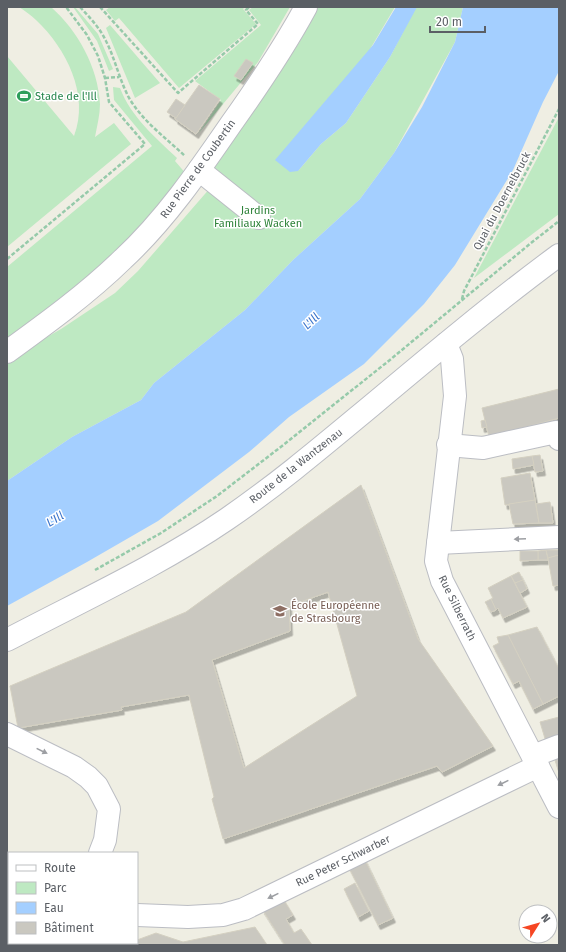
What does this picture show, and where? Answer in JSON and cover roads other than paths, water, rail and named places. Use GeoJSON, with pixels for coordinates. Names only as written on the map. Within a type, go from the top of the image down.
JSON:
{"type":"FeatureCollection","features":[{"type":"Feature","properties":{"kind":"street","name":"Rue Pierre de Coubertin"},"geometry":{"type":"LineString","coordinates":[[7,352],[72,304],[124,259],[169,211],[289,39],[306,7]]}},
{"type":"Feature","properties":{"kind":"street"},"geometry":{"type":"LineString","coordinates":[[199,170],[259,218]]}},
{"type":"Feature","properties":{"kind":"street","name":"Route de la Wantzenau"},"geometry":{"type":"LineString","coordinates":[[7,640],[177,550],[228,518],[296,469],[507,293],[559,255]]}},
{"type":"Feature","properties":{"kind":"street","name":"Rue Silberrath"},"geometry":{"type":"LineString","coordinates":[[446,344],[452,359],[455,396],[448,445],[436,561],[442,581],[559,807]]}},
{"type":"Feature","properties":{"kind":"street"},"geometry":{"type":"LineString","coordinates":[[448,445],[483,448],[556,432],[559,439]]}},
{"type":"Feature","properties":{"kind":"street"},"geometry":{"type":"LineString","coordinates":[[438,543],[559,537]]}},
{"type":"Feature","properties":{"kind":"street"},"geometry":{"type":"LineString","coordinates":[[7,734],[74,767],[88,777],[97,786],[109,809],[103,846]]}},
{"type":"Feature","properties":{"kind":"street","name":"Rue Peter Schwarber"},"geometry":{"type":"LineString","coordinates":[[138,915],[188,917],[223,915],[244,909],[535,761],[559,746]]}},
{"type":"Feature","properties":{"kind":"water"},"geometry":{"type":"Polygon","coordinates":[[[396,7],[417,7],[390,57],[346,123],[321,144],[298,171],[290,172],[275,160],[373,45],[396,7]]]}},
{"type":"Feature","properties":{"kind":"water","name":"L'Ill"},"geometry":{"type":"Polygon","coordinates":[[[463,7],[559,7],[559,71],[543,102],[513,170],[455,265],[424,304],[364,364],[289,417],[249,452],[158,521],[7,606],[7,481],[72,437],[141,400],[154,383],[245,310],[293,260],[360,199],[394,153],[422,107],[455,42],[463,7]]]}},
{"type":"Feature","properties":{"kind":"place","name":"Stade de l'Ill"},"geometry":{"type":"Point","coordinates":[24,96]}},
{"type":"Feature","properties":{"kind":"place","name":"École Européenne de Strasbourg"},"geometry":{"type":"Point","coordinates":[280,611]}},
{"type":"Feature","properties":{"kind":"park label","name":"Jardins Familiaux Wacken"},"geometry":{"type":"Point","coordinates":[258,216]}}]}
